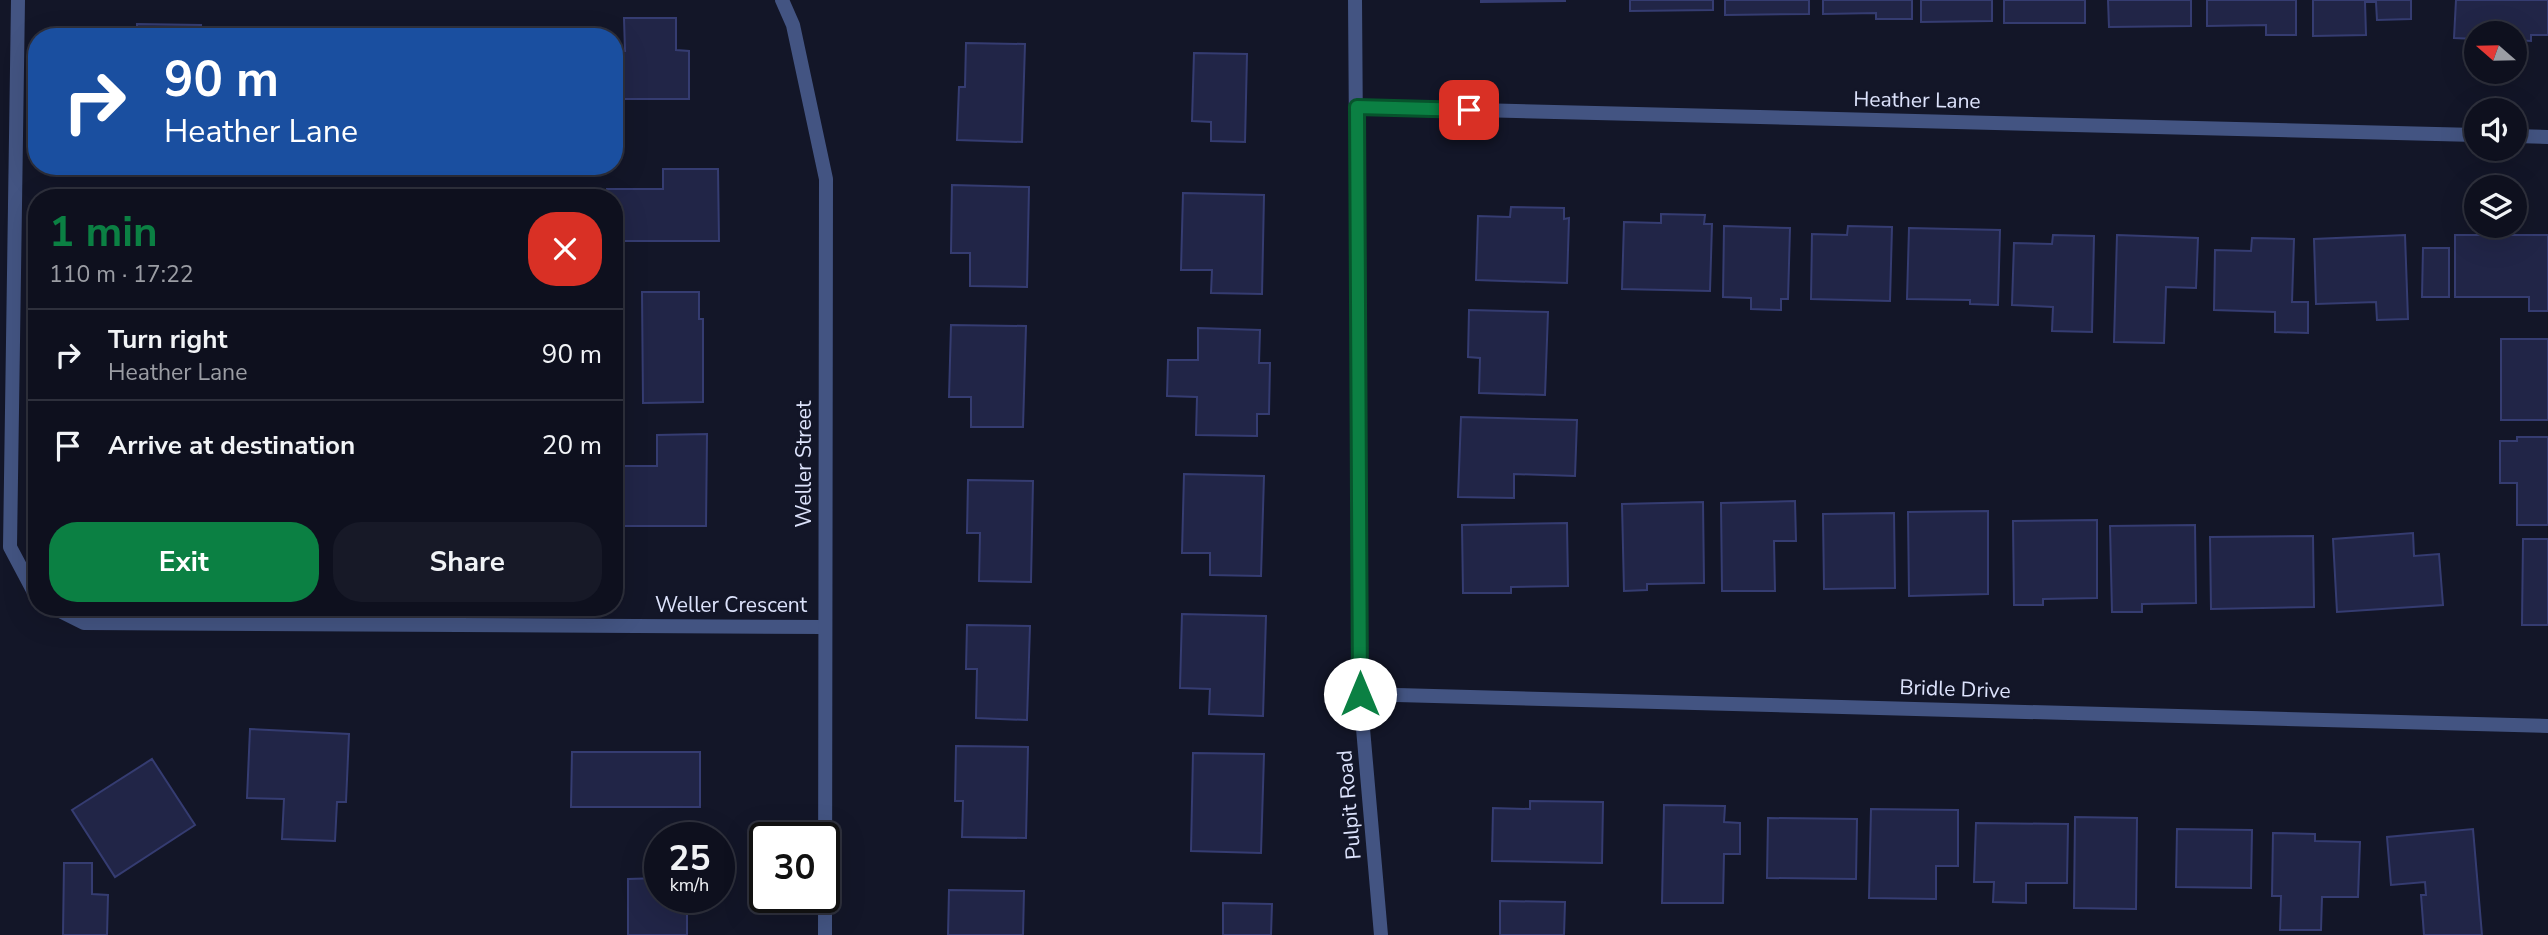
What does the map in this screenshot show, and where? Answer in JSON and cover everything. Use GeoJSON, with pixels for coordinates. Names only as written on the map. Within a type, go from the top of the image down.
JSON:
{"type":"FeatureCollection","features":[{"type":"Feature","properties":{"kind":"street"},"geometry":{"type":"LineString","coordinates":[[18,0],[10,547],[28,581]]}},
{"type":"Feature","properties":{"kind":"street","name":"Weller Street"},"geometry":{"type":"LineString","coordinates":[[782,0],[793,25],[826,179],[825,935]]}},
{"type":"Feature","properties":{"kind":"street","name":"Pulpit Road"},"geometry":{"type":"LineString","coordinates":[[1355,0],[1360,694],[1381,935]]}},
{"type":"Feature","properties":{"kind":"street","name":"Heather Lane"},"geometry":{"type":"LineString","coordinates":[[1357,107],[2464,135]]}},
{"type":"Feature","properties":{"kind":"street"},"geometry":{"type":"LineString","coordinates":[[2527,136],[2548,137]]}},
{"type":"Feature","properties":{"kind":"street","name":"Weller Crescent"},"geometry":{"type":"LineString","coordinates":[[71,616],[85,623],[824,627]]}},
{"type":"Feature","properties":{"kind":"street","name":"Bridle Drive"},"geometry":{"type":"LineString","coordinates":[[1360,694],[2548,726]]}},
{"type":"Feature","properties":{"kind":"building"},"geometry":{"type":"Polygon","coordinates":[[[1565,0],[1565,1],[1481,2],[1565,0]]]}},
{"type":"Feature","properties":{"kind":"building"},"geometry":{"type":"Polygon","coordinates":[[[1630,0],[1713,0],[1713,10],[1630,11],[1630,0]]]}},
{"type":"Feature","properties":{"kind":"building"},"geometry":{"type":"Polygon","coordinates":[[[1725,0],[1809,0],[1809,14],[1725,15],[1725,0]]]}},
{"type":"Feature","properties":{"kind":"building"},"geometry":{"type":"Polygon","coordinates":[[[1823,0],[1912,0],[1912,19],[1876,19],[1876,13],[1823,14],[1823,0]]]}},
{"type":"Feature","properties":{"kind":"building"},"geometry":{"type":"Polygon","coordinates":[[[1921,0],[1992,0],[1992,21],[1921,22],[1921,0]]]}},
{"type":"Feature","properties":{"kind":"building"},"geometry":{"type":"Polygon","coordinates":[[[2004,0],[2085,0],[2085,23],[2004,23],[2004,0]]]}},
{"type":"Feature","properties":{"kind":"building"},"geometry":{"type":"Polygon","coordinates":[[[2108,0],[2191,0],[2191,26],[2109,27],[2108,0]]]}},
{"type":"Feature","properties":{"kind":"building"},"geometry":{"type":"Polygon","coordinates":[[[2207,0],[2296,0],[2296,35],[2266,35],[2266,25],[2207,26],[2207,0]]]}},
{"type":"Feature","properties":{"kind":"building"},"geometry":{"type":"Polygon","coordinates":[[[2313,0],[2411,0],[2411,19],[2377,20],[2376,2],[2365,2],[2366,35],[2313,36],[2313,0]]]}},
{"type":"Feature","properties":{"kind":"building"},"geometry":{"type":"Polygon","coordinates":[[[2456,0],[2548,0],[2548,35],[2531,35],[2531,41],[2527,41],[2527,21],[2464,21],[2464,38],[2454,38],[2456,0]]]}},
{"type":"Feature","properties":{"kind":"building"},"geometry":{"type":"Polygon","coordinates":[[[624,18],[676,18],[676,50],[689,51],[689,99],[623,99],[624,18]]]}},
{"type":"Feature","properties":{"kind":"building"},"geometry":{"type":"Polygon","coordinates":[[[137,24],[201,25],[201,28],[137,28],[137,24]]]}},
{"type":"Feature","properties":{"kind":"building"},"geometry":{"type":"Polygon","coordinates":[[[966,43],[1025,44],[1022,142],[957,140],[959,87],[965,87],[966,43]]]}},
{"type":"Feature","properties":{"kind":"building"},"geometry":{"type":"Polygon","coordinates":[[[1194,53],[1247,54],[1245,142],[1211,141],[1211,122],[1192,121],[1194,53]]]}},
{"type":"Feature","properties":{"kind":"building"},"geometry":{"type":"Polygon","coordinates":[[[663,169],[718,169],[719,241],[623,241],[623,189],[663,189],[663,169]]]}},
{"type":"Feature","properties":{"kind":"building"},"geometry":{"type":"Polygon","coordinates":[[[952,185],[1029,187],[1027,287],[970,286],[970,253],[951,253],[952,185]]]}},
{"type":"Feature","properties":{"kind":"building"},"geometry":{"type":"Polygon","coordinates":[[[1183,193],[1264,195],[1262,294],[1211,293],[1212,270],[1181,270],[1183,193]]]}},
{"type":"Feature","properties":{"kind":"building"},"geometry":{"type":"Polygon","coordinates":[[[1511,207],[1564,208],[1564,219],[1569,218],[1567,283],[1476,280],[1478,216],[1510,217],[1511,207]]]}},
{"type":"Feature","properties":{"kind":"building"},"geometry":{"type":"Polygon","coordinates":[[[1661,214],[1705,215],[1704,224],[1712,224],[1710,291],[1622,289],[1624,222],[1661,223],[1661,214]]]}},
{"type":"Feature","properties":{"kind":"building"},"geometry":{"type":"Polygon","coordinates":[[[1724,226],[1790,228],[1788,299],[1781,299],[1781,310],[1751,309],[1751,298],[1723,297],[1724,226]]]}},
{"type":"Feature","properties":{"kind":"building"},"geometry":{"type":"Polygon","coordinates":[[[1848,226],[1892,227],[1890,301],[1811,299],[1812,234],[1847,235],[1848,226]]]}},
{"type":"Feature","properties":{"kind":"building"},"geometry":{"type":"Polygon","coordinates":[[[1909,228],[2000,230],[1998,305],[1970,304],[1970,300],[1907,299],[1909,228]]]}},
{"type":"Feature","properties":{"kind":"building"},"geometry":{"type":"Polygon","coordinates":[[[2053,235],[2094,236],[2092,332],[2052,331],[2053,307],[2012,305],[2014,243],[2052,244],[2053,235]]]}},
{"type":"Feature","properties":{"kind":"building"},"geometry":{"type":"Polygon","coordinates":[[[2117,235],[2198,238],[2196,288],[2166,287],[2164,343],[2114,342],[2117,235]]]}},
{"type":"Feature","properties":{"kind":"building"},"geometry":{"type":"Polygon","coordinates":[[[2405,235],[2408,319],[2377,320],[2376,302],[2316,304],[2314,239],[2405,235]]]}},
{"type":"Feature","properties":{"kind":"building"},"geometry":{"type":"Polygon","coordinates":[[[2455,235],[2464,235],[2464,238],[2527,238],[2527,235],[2548,235],[2548,311],[2529,311],[2529,297],[2455,297],[2455,235]]]}},
{"type":"Feature","properties":{"kind":"building"},"geometry":{"type":"Polygon","coordinates":[[[2252,238],[2294,239],[2292,302],[2308,302],[2308,333],[2275,332],[2275,312],[2214,310],[2215,250],[2251,251],[2252,238]]]}},
{"type":"Feature","properties":{"kind":"building"},"geometry":{"type":"Polygon","coordinates":[[[2423,248],[2449,248],[2449,297],[2422,297],[2423,248]]]}},
{"type":"Feature","properties":{"kind":"building"},"geometry":{"type":"Polygon","coordinates":[[[642,292],[699,292],[699,319],[703,319],[703,402],[643,403],[642,292]]]}},
{"type":"Feature","properties":{"kind":"building"},"geometry":{"type":"Polygon","coordinates":[[[1469,310],[1548,312],[1545,395],[1479,393],[1480,358],[1468,357],[1469,310]]]}},
{"type":"Feature","properties":{"kind":"building"},"geometry":{"type":"Polygon","coordinates":[[[951,325],[1026,326],[1023,427],[971,427],[971,397],[949,397],[951,325]]]}},
{"type":"Feature","properties":{"kind":"building"},"geometry":{"type":"Polygon","coordinates":[[[1198,328],[1260,330],[1259,363],[1270,363],[1269,414],[1257,414],[1257,436],[1196,435],[1197,397],[1167,396],[1168,360],[1198,360],[1198,328]]]}},
{"type":"Feature","properties":{"kind":"building"},"geometry":{"type":"Polygon","coordinates":[[[2501,339],[2548,339],[2548,420],[2501,420],[2501,339]]]}},
{"type":"Feature","properties":{"kind":"building"},"geometry":{"type":"Polygon","coordinates":[[[1461,417],[1577,420],[1575,476],[1514,474],[1514,498],[1458,497],[1461,417]]]}},
{"type":"Feature","properties":{"kind":"building"},"geometry":{"type":"Polygon","coordinates":[[[707,434],[706,526],[623,526],[623,466],[657,466],[657,435],[707,434]]]}},
{"type":"Feature","properties":{"kind":"building"},"geometry":{"type":"Polygon","coordinates":[[[2517,437],[2548,437],[2548,525],[2517,525],[2517,483],[2500,483],[2500,441],[2517,441],[2517,437]]]}},
{"type":"Feature","properties":{"kind":"building"},"geometry":{"type":"Polygon","coordinates":[[[1184,474],[1264,476],[1261,576],[1210,575],[1210,553],[1182,553],[1184,474]]]}},
{"type":"Feature","properties":{"kind":"building"},"geometry":{"type":"Polygon","coordinates":[[[968,480],[1033,481],[1031,582],[979,581],[980,533],[967,533],[968,480]]]}},
{"type":"Feature","properties":{"kind":"building"},"geometry":{"type":"Polygon","coordinates":[[[1795,501],[1796,541],[1774,541],[1775,591],[1722,591],[1721,503],[1795,501]]]}},
{"type":"Feature","properties":{"kind":"building"},"geometry":{"type":"Polygon","coordinates":[[[1703,502],[1704,583],[1647,584],[1647,590],[1624,591],[1622,504],[1703,502]]]}},
{"type":"Feature","properties":{"kind":"building"},"geometry":{"type":"Polygon","coordinates":[[[1988,511],[1988,594],[1909,596],[1908,512],[1988,511]]]}},
{"type":"Feature","properties":{"kind":"building"},"geometry":{"type":"Polygon","coordinates":[[[1894,513],[1895,588],[1824,589],[1823,514],[1894,513]]]}},
{"type":"Feature","properties":{"kind":"building"},"geometry":{"type":"Polygon","coordinates":[[[2097,520],[2097,598],[2043,599],[2043,605],[2014,605],[2013,521],[2097,520]]]}},
{"type":"Feature","properties":{"kind":"building"},"geometry":{"type":"Polygon","coordinates":[[[1567,523],[1568,586],[1511,587],[1511,593],[1463,593],[1462,525],[1567,523]]]}},
{"type":"Feature","properties":{"kind":"building"},"geometry":{"type":"Polygon","coordinates":[[[2195,525],[2196,603],[2142,604],[2142,612],[2112,612],[2110,526],[2195,525]]]}},
{"type":"Feature","properties":{"kind":"building"},"geometry":{"type":"Polygon","coordinates":[[[2413,533],[2414,556],[2439,554],[2443,605],[2337,612],[2333,539],[2413,533]]]}},
{"type":"Feature","properties":{"kind":"building"},"geometry":{"type":"Polygon","coordinates":[[[2313,536],[2314,607],[2211,609],[2210,537],[2313,536]]]}},
{"type":"Feature","properties":{"kind":"building"},"geometry":{"type":"Polygon","coordinates":[[[2523,539],[2548,539],[2548,625],[2522,625],[2523,539]]]}},
{"type":"Feature","properties":{"kind":"building"},"geometry":{"type":"Polygon","coordinates":[[[1182,614],[1266,616],[1263,716],[1209,714],[1210,689],[1180,688],[1182,614]]]}},
{"type":"Feature","properties":{"kind":"building"},"geometry":{"type":"Polygon","coordinates":[[[967,625],[1030,626],[1027,720],[976,718],[977,669],[966,669],[967,625]]]}},
{"type":"Feature","properties":{"kind":"building"},"geometry":{"type":"Polygon","coordinates":[[[250,729],[349,734],[346,802],[337,802],[335,841],[282,839],[284,799],[247,798],[250,729]]]}},
{"type":"Feature","properties":{"kind":"building"},"geometry":{"type":"Polygon","coordinates":[[[956,746],[1028,747],[1026,838],[962,837],[963,801],[955,801],[956,746]]]}},
{"type":"Feature","properties":{"kind":"building"},"geometry":{"type":"Polygon","coordinates":[[[572,752],[700,752],[700,807],[571,807],[572,752]]]}},
{"type":"Feature","properties":{"kind":"building"},"geometry":{"type":"Polygon","coordinates":[[[1193,753],[1264,754],[1261,853],[1191,851],[1193,753]]]}},
{"type":"Feature","properties":{"kind":"building"},"geometry":{"type":"Polygon","coordinates":[[[152,759],[195,825],[115,877],[72,810],[152,759]]]}},
{"type":"Feature","properties":{"kind":"building"},"geometry":{"type":"Polygon","coordinates":[[[1530,801],[1603,802],[1602,863],[1492,861],[1493,808],[1530,809],[1530,801]]]}},
{"type":"Feature","properties":{"kind":"building"},"geometry":{"type":"Polygon","coordinates":[[[1664,805],[1725,806],[1724,822],[1740,823],[1740,854],[1724,854],[1723,903],[1662,903],[1664,805]]]}},
{"type":"Feature","properties":{"kind":"building"},"geometry":{"type":"Polygon","coordinates":[[[1871,809],[1958,810],[1958,866],[1936,866],[1936,899],[1869,898],[1871,809]]]}},
{"type":"Feature","properties":{"kind":"building"},"geometry":{"type":"Polygon","coordinates":[[[2075,817],[2137,818],[2136,909],[2074,908],[2075,817]]]}},
{"type":"Feature","properties":{"kind":"building"},"geometry":{"type":"Polygon","coordinates":[[[1768,818],[1857,819],[1856,879],[1767,878],[1768,818]]]}},
{"type":"Feature","properties":{"kind":"building"},"geometry":{"type":"Polygon","coordinates":[[[1976,823],[2068,824],[2067,883],[2026,883],[2026,903],[1993,902],[1994,882],[1974,882],[1976,823]]]}},
{"type":"Feature","properties":{"kind":"building"},"geometry":{"type":"Polygon","coordinates":[[[2177,829],[2252,830],[2251,888],[2176,887],[2177,829]]]}},
{"type":"Feature","properties":{"kind":"building"},"geometry":{"type":"Polygon","coordinates":[[[2473,829],[2482,935],[2424,935],[2421,895],[2426,895],[2425,882],[2391,885],[2387,837],[2473,829]]]}},
{"type":"Feature","properties":{"kind":"building"},"geometry":{"type":"Polygon","coordinates":[[[2273,833],[2315,834],[2315,841],[2360,842],[2358,897],[2322,897],[2321,930],[2280,930],[2281,896],[2272,896],[2273,833]]]}},
{"type":"Feature","properties":{"kind":"building"},"geometry":{"type":"Polygon","coordinates":[[[64,863],[92,863],[92,894],[108,895],[107,935],[63,935],[64,863]]]}},
{"type":"Feature","properties":{"kind":"building"},"geometry":{"type":"Polygon","coordinates":[[[644,878],[644,913],[687,913],[687,935],[628,935],[628,879],[644,878]]]}},
{"type":"Feature","properties":{"kind":"building"},"geometry":{"type":"Polygon","coordinates":[[[949,890],[1024,891],[1023,935],[948,935],[949,890]]]}},
{"type":"Feature","properties":{"kind":"building"},"geometry":{"type":"Polygon","coordinates":[[[1500,901],[1565,902],[1564,935],[1500,935],[1500,901]]]}},
{"type":"Feature","properties":{"kind":"building"},"geometry":{"type":"Polygon","coordinates":[[[1223,903],[1272,904],[1271,935],[1223,935],[1223,903]]]}},
{"type":"Feature","properties":{"kind":"route"},"geometry":{"type":"LineString","coordinates":[[1360,694],[1357,107],[1469,110]]}}]}
